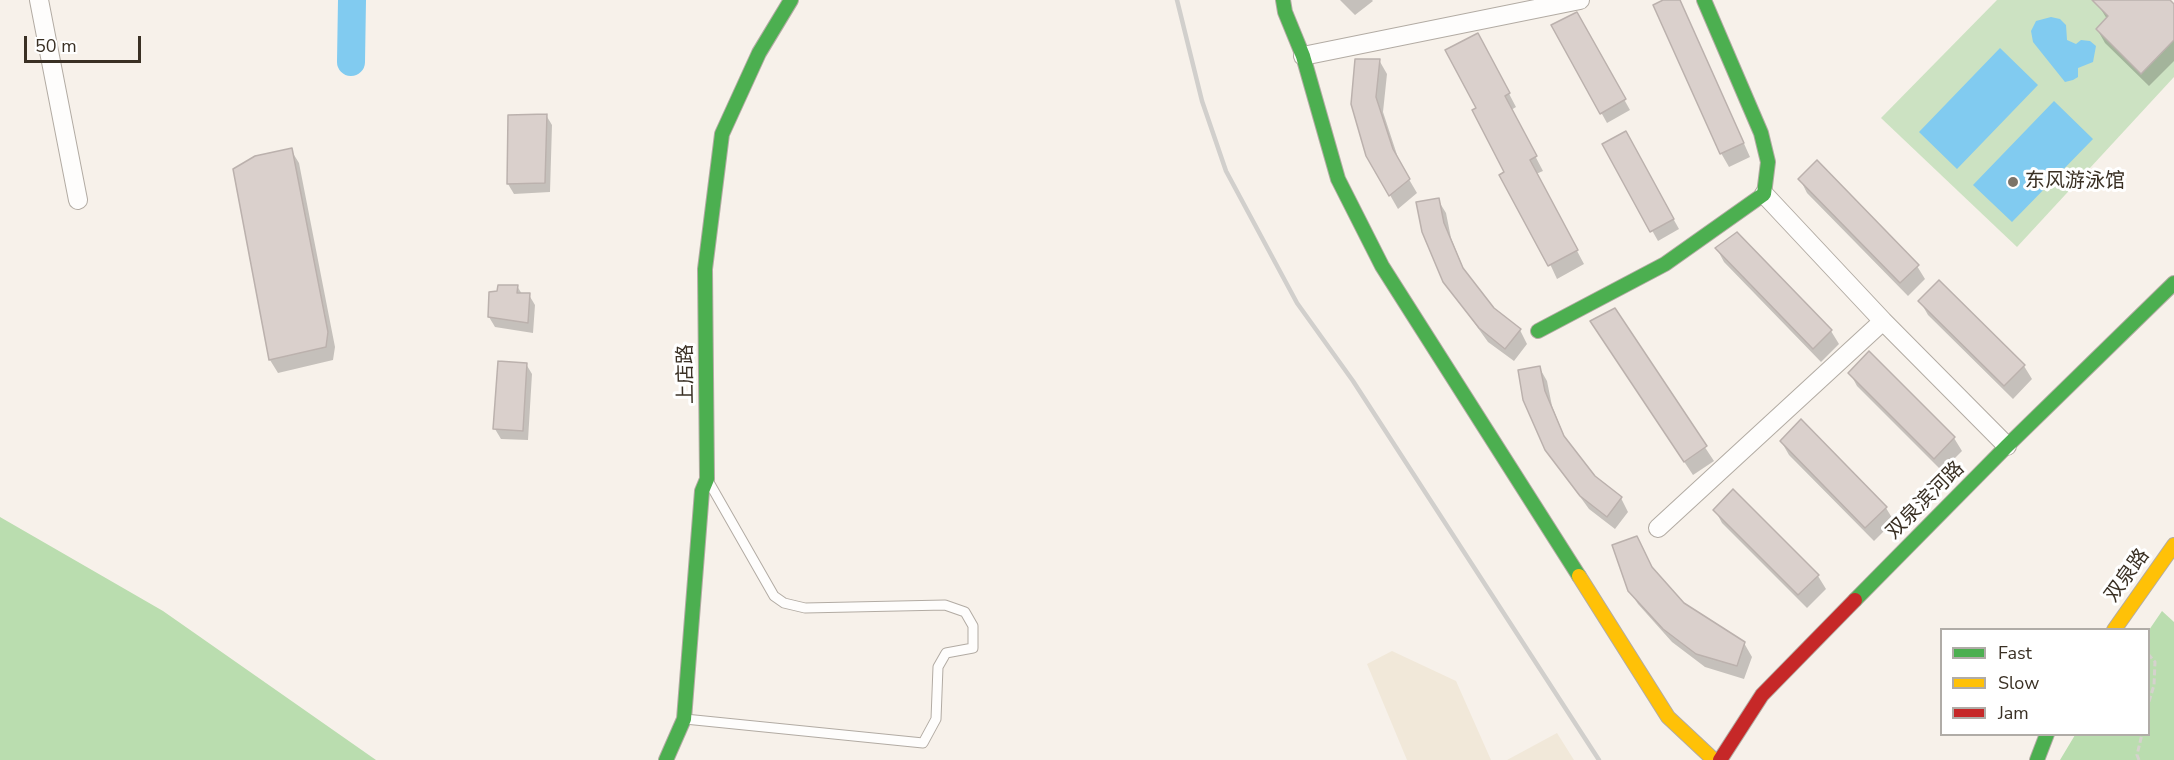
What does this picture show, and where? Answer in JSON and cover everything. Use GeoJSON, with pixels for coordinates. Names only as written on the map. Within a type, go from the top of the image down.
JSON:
{"type":"FeatureCollection","features":[{"type":"Feature","properties":{"kind":"street"},"geometry":{"type":"LineString","coordinates":[[39,0],[78,200]]}},
{"type":"Feature","properties":{"kind":"street","name":"上店路"},"geometry":{"type":"LineString","coordinates":[[666,760],[684,719],[702,491],[707,479],[705,269],[722,134],[759,53],[791,0]]}},
{"type":"Feature","properties":{"kind":"street"},"geometry":{"type":"LineString","coordinates":[[1283,0],[1285,12],[1304,56],[1338,179],[1382,266],[1668,717],[1714,760]]}},
{"type":"Feature","properties":{"kind":"street"},"geometry":{"type":"LineString","coordinates":[[1304,56],[1580,0]]}},
{"type":"Feature","properties":{"kind":"street"},"geometry":{"type":"LineString","coordinates":[[1538,331],[1665,264],[1764,194],[1768,162],[1761,133],[1704,0]]}},
{"type":"Feature","properties":{"kind":"street"},"geometry":{"type":"LineString","coordinates":[[1764,194],[1883,321],[2007,446]]}},
{"type":"Feature","properties":{"kind":"street","name":"双泉滨河路"},"geometry":{"type":"LineString","coordinates":[[1720,760],[1762,696],[2007,446],[2174,283]]}},
{"type":"Feature","properties":{"kind":"street"},"geometry":{"type":"LineString","coordinates":[[1658,528],[1883,321]]}},
{"type":"Feature","properties":{"kind":"street","name":"双泉路"},"geometry":{"type":"LineString","coordinates":[[2115,628],[2174,545]]}},
{"type":"Feature","properties":{"kind":"street"},"geometry":{"type":"LineString","coordinates":[[2037,760],[2047,736]]}},
{"type":"Feature","properties":{"kind":"lane"},"geometry":{"type":"LineString","coordinates":[[684,719],[923,743],[936,719],[938,667],[946,653],[973,648],[973,626],[965,612],[945,605],[805,608],[784,603],[774,596],[707,479]]}},
{"type":"Feature","properties":{"kind":"path"},"geometry":{"type":"LineString","coordinates":[[2150,656],[2155,662],[2154,685],[2150,698]]}},
{"type":"Feature","properties":{"kind":"path"},"geometry":{"type":"LineString","coordinates":[[2139,760],[2137,755],[2142,736]]}},
{"type":"Feature","properties":{"kind":"shaded area"},"geometry":{"type":"Polygon","coordinates":[[[1392,651],[1456,681],[1491,760],[1407,760],[1367,664],[1392,651]]]}},
{"type":"Feature","properties":{"kind":"shaded area"},"geometry":{"type":"Polygon","coordinates":[[[1557,733],[1574,760],[1507,760],[1557,733]]]}},
{"type":"Feature","properties":{"kind":"green space","name":"东风游泳馆"},"geometry":{"type":"Polygon","coordinates":[[[1997,0],[2162,0],[2174,12],[2174,77],[2017,247],[1881,118],[1997,0]]]}},
{"type":"Feature","properties":{"kind":"green space"},"geometry":{"type":"Polygon","coordinates":[[[0,517],[163,611],[376,760],[0,760],[0,517]]]}},
{"type":"Feature","properties":{"kind":"green space"},"geometry":{"type":"Polygon","coordinates":[[[2162,611],[2174,622],[2174,760],[2060,760],[2074,736],[2150,736],[2150,629],[2162,611]]]}},
{"type":"Feature","properties":{"kind":"water"},"geometry":{"type":"Polygon","coordinates":[[[2051,17],[2060,19],[2066,25],[2067,40],[2076,44],[2081,40],[2090,41],[2096,46],[2093,62],[2078,68],[2078,77],[2073,80],[2065,82],[2033,42],[2031,31],[2036,21],[2051,17]]]}},
{"type":"Feature","properties":{"kind":"water"},"geometry":{"type":"Polygon","coordinates":[[[2000,48],[2038,85],[1957,169],[1919,132],[2000,48]]]}},
{"type":"Feature","properties":{"kind":"water"},"geometry":{"type":"Polygon","coordinates":[[[2054,101],[2093,139],[2012,222],[1973,185],[2054,101]]]}},
{"type":"Feature","properties":{"kind":"building"},"geometry":{"type":"Polygon","coordinates":[[[1663,0],[1680,0],[1744,143],[1720,154],[1653,5],[1663,0]]]}},
{"type":"Feature","properties":{"kind":"building"},"geometry":{"type":"Polygon","coordinates":[[[2092,0],[2170,0],[2174,4],[2174,40],[2141,74],[2096,29],[2108,16],[2092,0]]]}},
{"type":"Feature","properties":{"kind":"building"},"geometry":{"type":"Polygon","coordinates":[[[1577,12],[1626,99],[1600,114],[1551,25],[1577,12]]]}},
{"type":"Feature","properties":{"kind":"building"},"geometry":{"type":"Polygon","coordinates":[[[1478,33],[1510,93],[1505,96],[1537,156],[1530,160],[1578,250],[1548,266],[1499,175],[1504,172],[1472,110],[1476,108],[1445,50],[1478,33]]]}},
{"type":"Feature","properties":{"kind":"building"},"geometry":{"type":"Polygon","coordinates":[[[1355,59],[1380,59],[1376,97],[1393,149],[1410,179],[1389,196],[1366,156],[1351,104],[1355,59]]]}},
{"type":"Feature","properties":{"kind":"building"},"geometry":{"type":"Polygon","coordinates":[[[547,114],[545,183],[507,184],[508,115],[547,114]]]}},
{"type":"Feature","properties":{"kind":"building"},"geometry":{"type":"Polygon","coordinates":[[[1626,131],[1674,219],[1650,232],[1602,144],[1626,131]]]}},
{"type":"Feature","properties":{"kind":"building"},"geometry":{"type":"Polygon","coordinates":[[[292,148],[328,332],[326,347],[269,360],[233,169],[255,156],[292,148]]]}},
{"type":"Feature","properties":{"kind":"building"},"geometry":{"type":"Polygon","coordinates":[[[1817,160],[1919,265],[1900,283],[1798,179],[1817,160]]]}},
{"type":"Feature","properties":{"kind":"building"},"geometry":{"type":"Polygon","coordinates":[[[1439,198],[1444,223],[1463,268],[1494,308],[1521,329],[1505,349],[1479,328],[1443,282],[1422,232],[1416,202],[1439,198]]]}},
{"type":"Feature","properties":{"kind":"building"},"geometry":{"type":"Polygon","coordinates":[[[1737,232],[1832,330],[1813,349],[1715,248],[1737,232]]]}},
{"type":"Feature","properties":{"kind":"building"},"geometry":{"type":"Polygon","coordinates":[[[1939,280],[2025,365],[2004,386],[1918,301],[1939,280]]]}},
{"type":"Feature","properties":{"kind":"building"},"geometry":{"type":"Polygon","coordinates":[[[498,285],[518,285],[517,293],[530,293],[528,323],[488,317],[489,292],[497,291],[498,285]]]}},
{"type":"Feature","properties":{"kind":"building"},"geometry":{"type":"Polygon","coordinates":[[[1615,308],[1707,446],[1684,462],[1590,321],[1615,308]]]}},
{"type":"Feature","properties":{"kind":"building"},"geometry":{"type":"Polygon","coordinates":[[[1869,351],[1955,437],[1934,459],[1848,373],[1869,351]]]}},
{"type":"Feature","properties":{"kind":"building"},"geometry":{"type":"Polygon","coordinates":[[[498,361],[527,363],[523,431],[493,429],[498,361]]]}},
{"type":"Feature","properties":{"kind":"building"},"geometry":{"type":"Polygon","coordinates":[[[1540,366],[1545,391],[1564,436],[1595,476],[1622,497],[1607,517],[1580,496],[1545,450],[1523,400],[1518,370],[1540,366]]]}},
{"type":"Feature","properties":{"kind":"building"},"geometry":{"type":"Polygon","coordinates":[[[1801,419],[1887,507],[1865,528],[1780,441],[1801,419]]]}},
{"type":"Feature","properties":{"kind":"building"},"geometry":{"type":"Polygon","coordinates":[[[1733,489],[1819,575],[1798,595],[1713,510],[1733,489]]]}},
{"type":"Feature","properties":{"kind":"building"},"geometry":{"type":"Polygon","coordinates":[[[1637,536],[1652,567],[1684,603],[1745,642],[1737,666],[1696,654],[1663,629],[1628,591],[1612,545],[1637,536]]]}},
{"type":"Feature","properties":{"kind":"waterway"},"geometry":{"type":"LineString","coordinates":[[351,62],[352,0]]}},
{"type":"Feature","properties":{"kind":"railway"},"geometry":{"type":"LineString","coordinates":[[1177,0],[1202,101],[1226,171],[1297,303],[1353,381],[1599,760]]}},
{"type":"Feature","properties":{"kind":"traffic: fast"},"geometry":{"type":"LineString","coordinates":[[666,760],[684,719],[702,491],[707,479],[705,269],[722,134],[759,53],[791,0]]}},
{"type":"Feature","properties":{"kind":"traffic: fast"},"geometry":{"type":"LineString","coordinates":[[1283,0],[1285,12],[1303,56],[1338,179],[1382,266],[1579,576]]}},
{"type":"Feature","properties":{"kind":"traffic: fast"},"geometry":{"type":"LineString","coordinates":[[1538,331],[1665,264],[1764,194],[1768,162],[1761,133],[1704,0]]}},
{"type":"Feature","properties":{"kind":"traffic: fast"},"geometry":{"type":"LineString","coordinates":[[1855,600],[2007,446],[2174,283]]}},
{"type":"Feature","properties":{"kind":"traffic: fast"},"geometry":{"type":"LineString","coordinates":[[2037,760],[2046,736]]}},
{"type":"Feature","properties":{"kind":"traffic: slow"},"geometry":{"type":"LineString","coordinates":[[2115,628],[2174,545]]}},
{"type":"Feature","properties":{"kind":"traffic: slow"},"geometry":{"type":"LineString","coordinates":[[1579,576],[1668,717],[1714,760]]}},
{"type":"Feature","properties":{"kind":"traffic: jam"},"geometry":{"type":"LineString","coordinates":[[1720,760],[1762,695],[1855,600]]}},
{"type":"Feature","properties":{"kind":"place","name":"东风游泳馆"},"geometry":{"type":"Point","coordinates":[2013,182]}}]}
